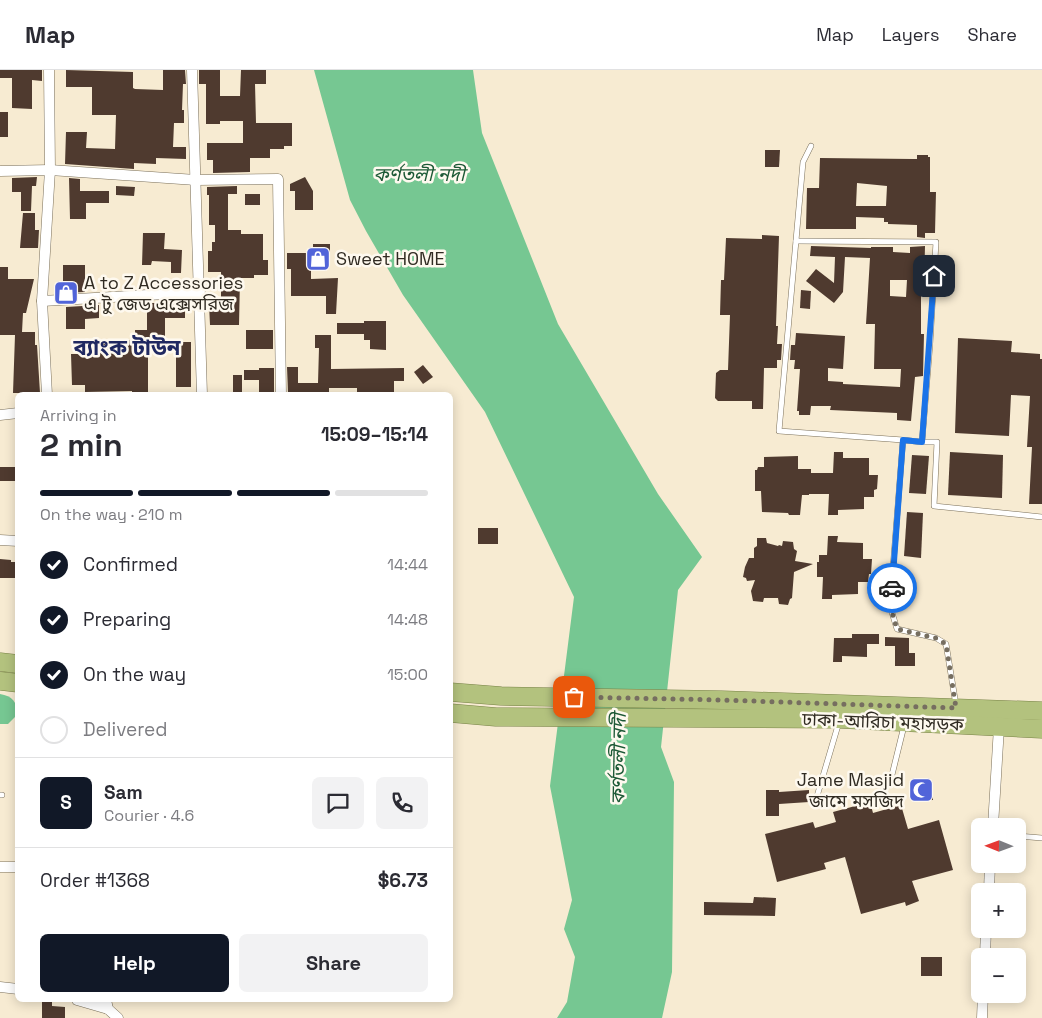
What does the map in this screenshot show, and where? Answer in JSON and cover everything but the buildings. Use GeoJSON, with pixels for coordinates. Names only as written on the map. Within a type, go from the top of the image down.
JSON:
{"type":"FeatureCollection","features":[{"type":"Feature","properties":{"kind":"highway"},"geometry":{"type":"LineString","coordinates":[[0,662],[15,664]]}},
{"type":"Feature","properties":{"kind":"highway"},"geometry":{"type":"LineString","coordinates":[[0,681],[15,683]]}},
{"type":"Feature","properties":{"kind":"highway"},"geometry":{"type":"LineString","coordinates":[[453,692],[501,696],[722,700],[1042,712]]}},
{"type":"Feature","properties":{"kind":"highway","name":"ঢাকা-আরিচা মহাসড়ক"},"geometry":{"type":"LineString","coordinates":[[453,713],[496,717],[840,720],[1042,730]]}},
{"type":"Feature","properties":{"kind":"street"},"geometry":{"type":"LineString","coordinates":[[47,392],[42,302],[50,170],[49,70]]}},
{"type":"Feature","properties":{"kind":"street"},"geometry":{"type":"LineString","coordinates":[[192,70],[202,392]]}},
{"type":"Feature","properties":{"kind":"street"},"geometry":{"type":"LineString","coordinates":[[0,171],[50,170],[196,180],[278,179],[281,392]]}},
{"type":"Feature","properties":{"kind":"street"},"geometry":{"type":"LineString","coordinates":[[42,302],[200,292]]}},
{"type":"Feature","properties":{"kind":"street"},"geometry":{"type":"LineString","coordinates":[[0,415],[15,413]]}},
{"type":"Feature","properties":{"kind":"street"},"geometry":{"type":"LineString","coordinates":[[0,540],[15,541]]}},
{"type":"Feature","properties":{"kind":"street"},"geometry":{"type":"LineString","coordinates":[[993,818],[999,727]]}},
{"type":"Feature","properties":{"kind":"street"},"geometry":{"type":"LineString","coordinates":[[0,867],[15,868]]}},
{"type":"Feature","properties":{"kind":"street"},"geometry":{"type":"LineString","coordinates":[[0,987],[15,989]]}},
{"type":"Feature","properties":{"kind":"street"},"geometry":{"type":"LineString","coordinates":[[92,1002],[107,1004],[118,1018]]}},
{"type":"Feature","properties":{"kind":"street"},"geometry":{"type":"LineString","coordinates":[[982,1018],[983,1003]]}},
{"type":"Feature","properties":{"kind":"lane"},"geometry":{"type":"LineString","coordinates":[[811,146],[803,162],[779,431],[937,442],[934,506],[1042,517]]}},
{"type":"Feature","properties":{"kind":"lane"},"geometry":{"type":"LineString","coordinates":[[796,241],[936,242],[922,442]]}},
{"type":"Feature","properties":{"kind":"lane"},"geometry":{"type":"LineString","coordinates":[[903,440],[890,606],[897,629],[936,638],[946,644],[956,708]]}},
{"type":"Feature","properties":{"kind":"lane"},"geometry":{"type":"LineString","coordinates":[[815,803],[840,720]]}},
{"type":"Feature","properties":{"kind":"lane"},"geometry":{"type":"LineString","coordinates":[[890,783],[905,723]]}},
{"type":"Feature","properties":{"kind":"lane"},"geometry":{"type":"LineString","coordinates":[[1026,837],[1042,838]]}},
{"type":"Feature","properties":{"kind":"water","name":"কর্ণতলী নদী"},"geometry":{"type":"Polygon","coordinates":[[[314,70],[473,70],[482,133],[558,324],[658,494],[702,557],[678,590],[661,747],[674,782],[672,972],[662,1018],[557,1018],[567,1002],[575,957],[564,929],[572,900],[550,786],[574,597],[485,412],[403,295],[350,200],[314,70]]]}},
{"type":"Feature","properties":{"kind":"water"},"geometry":{"type":"Polygon","coordinates":[[[0,694],[8,696],[15,703],[15,717],[8,724],[0,724],[0,694]]]}},
{"type":"Feature","properties":{"kind":"way so far"},"geometry":{"type":"LineString","coordinates":[[574,697],[956,708],[946,644],[936,638],[897,629],[890,606],[892,588]]}},
{"type":"Feature","properties":{"kind":"place","name":"Sweet HOME"},"geometry":{"type":"Point","coordinates":[318,259]}},
{"type":"Feature","properties":{"kind":"place","name":"A to Z Accessories এ টু জেড এক্সেসরিজ"},"geometry":{"type":"Point","coordinates":[66,293]}},
{"type":"Feature","properties":{"kind":"place","name":"Jame Masjid জামে মসজিদ"},"geometry":{"type":"Point","coordinates":[921,790]}},
{"type":"Feature","properties":{"kind":"district","name":"ব্যাংক টাউন"},"geometry":{"type":"Point","coordinates":[127,347]}},
{"type":"Feature","properties":{"kind":"route"},"geometry":{"type":"LineString","coordinates":[[892,588],[903,440],[922,442],[934,276]]}}]}
